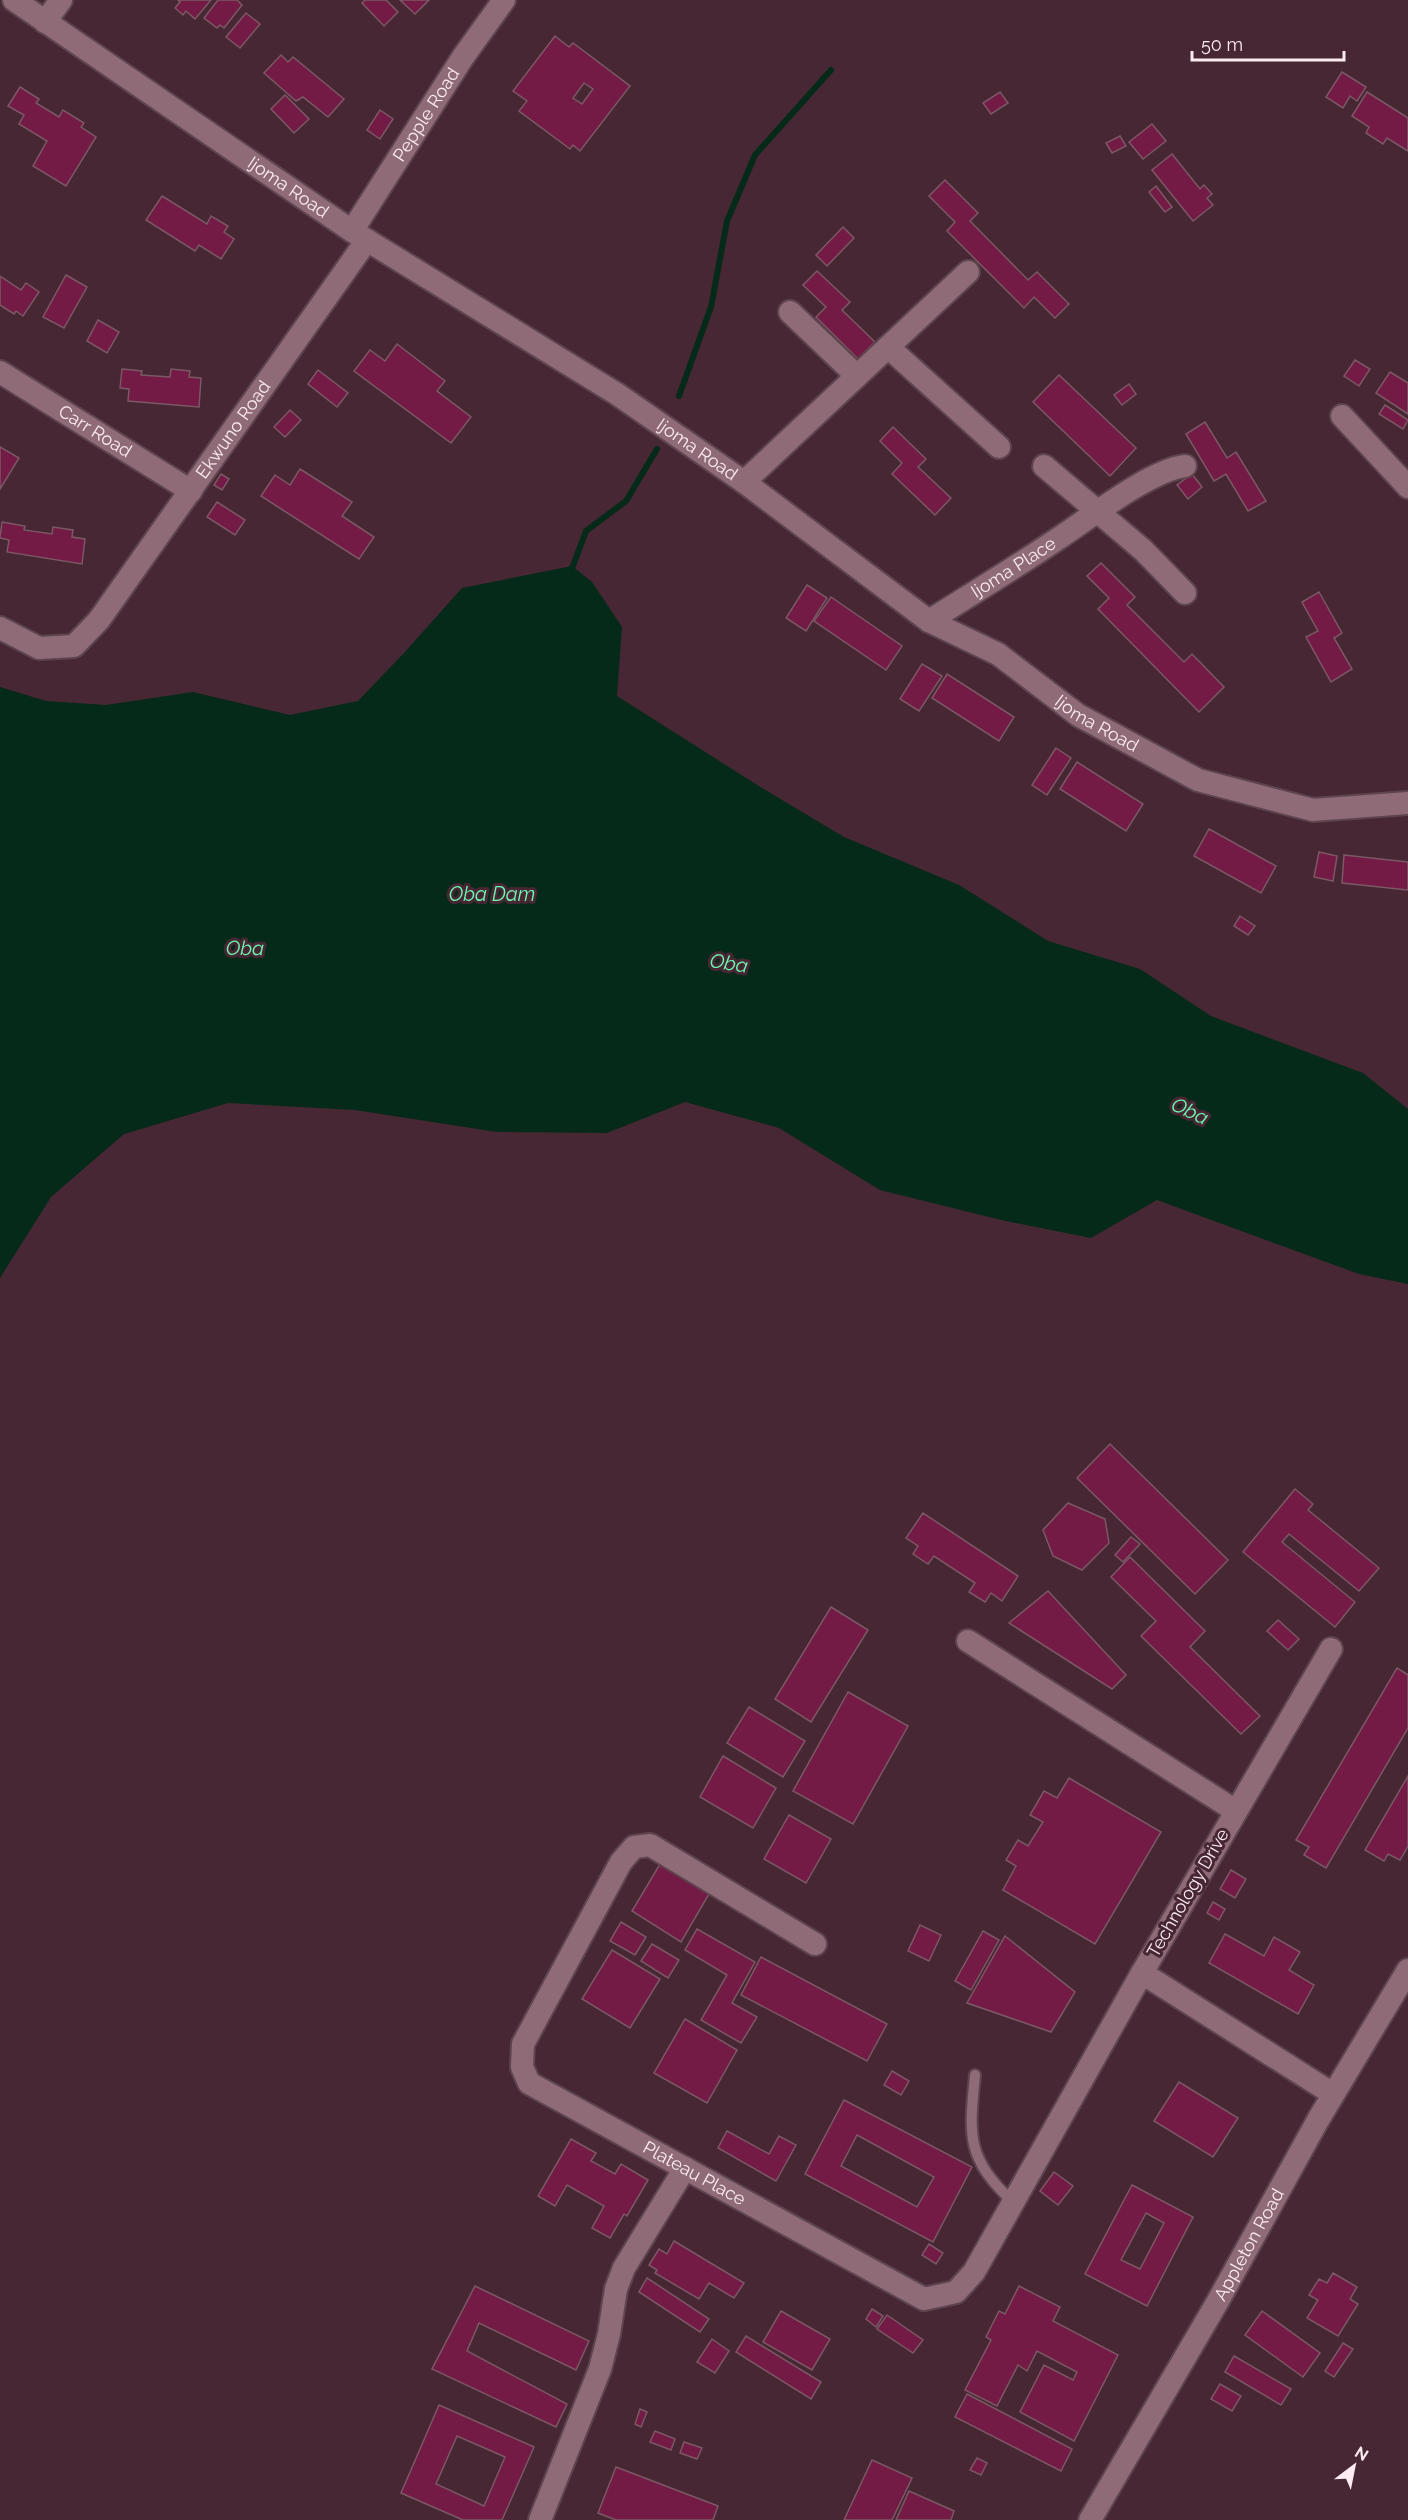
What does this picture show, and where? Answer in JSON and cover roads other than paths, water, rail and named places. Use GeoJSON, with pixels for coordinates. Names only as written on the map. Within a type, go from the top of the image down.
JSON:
{"type":"FeatureCollection","features":[{"type":"Feature","properties":{"kind":"street","name":"Ijoma Road"},"geometry":{"type":"LineString","coordinates":[[14,0],[360,235],[617,394],[744,482],[929,621],[998,654],[1078,715],[1198,780],[1313,810],[1408,803]]}},
{"type":"Feature","properties":{"kind":"street"},"geometry":{"type":"LineString","coordinates":[[45,22],[61,0]]}},
{"type":"Feature","properties":{"kind":"street","name":"Pepple Road"},"geometry":{"type":"LineString","coordinates":[[360,235],[463,57],[504,0]]}},
{"type":"Feature","properties":{"kind":"street","name":"Ekwuno Road"},"geometry":{"type":"LineString","coordinates":[[0,628],[39,648],[74,646],[99,620],[191,490],[360,235]]}},
{"type":"Feature","properties":{"kind":"street"},"geometry":{"type":"LineString","coordinates":[[744,482],[968,272]]}},
{"type":"Feature","properties":{"kind":"street"},"geometry":{"type":"LineString","coordinates":[[790,312],[857,376]]}},
{"type":"Feature","properties":{"kind":"street"},"geometry":{"type":"LineString","coordinates":[[888,347],[999,447]]}},
{"type":"Feature","properties":{"kind":"street","name":"Carr Road"},"geometry":{"type":"LineString","coordinates":[[0,372],[191,490]]}},
{"type":"Feature","properties":{"kind":"street"},"geometry":{"type":"LineString","coordinates":[[1342,416],[1408,487]]}},
{"type":"Feature","properties":{"kind":"street"},"geometry":{"type":"LineString","coordinates":[[1044,466],[1143,550],[1185,593]]}},
{"type":"Feature","properties":{"kind":"street","name":"Ijoma Place"},"geometry":{"type":"LineString","coordinates":[[929,621],[1061,537],[1097,511],[1152,478],[1173,468],[1185,466]]}},
{"type":"Feature","properties":{"kind":"street"},"geometry":{"type":"LineString","coordinates":[[968,1641],[1236,1811]]}},
{"type":"Feature","properties":{"kind":"street","name":"Technology Drive"},"geometry":{"type":"LineString","coordinates":[[1331,1649],[1142,1972],[1334,2094]]}},
{"type":"Feature","properties":{"kind":"street","name":"Plateau Place"},"geometry":{"type":"LineString","coordinates":[[815,1944],[650,1845],[634,1847],[621,1862],[523,2044],[522,2067],[529,2083],[924,2299],[956,2292],[974,2272],[1142,1972]]}},
{"type":"Feature","properties":{"kind":"street","name":"Appleton Road"},"geometry":{"type":"LineString","coordinates":[[1090,2520],[1218,2301],[1334,2094],[1408,1970]]}},
{"type":"Feature","properties":{"kind":"street"},"geometry":{"type":"LineString","coordinates":[[540,2520],[600,2369],[609,2334],[616,2289],[624,2268],[685,2168]]}},
{"type":"Feature","properties":{"kind":"lane"},"geometry":{"type":"LineString","coordinates":[[975,2075],[970,2124],[976,2155],[992,2182],[1013,2202]]}},
{"type":"Feature","properties":{"kind":"water","name":"Oba Dam"},"geometry":{"type":"Polygon","coordinates":[[[572,566],[592,582],[622,627],[617,696],[844,837],[959,885],[1048,941],[1140,969],[1211,1016],[1363,1073],[1408,1109],[1408,1284],[1359,1274],[1157,1200],[1091,1238],[1001,1220],[880,1190],[779,1128],[685,1102],[607,1133],[497,1132],[355,1110],[228,1103],[124,1134],[51,1197],[0,1278],[0,687],[46,701],[106,705],[193,692],[290,715],[358,701],[462,588],[572,566]]]}},
{"type":"Feature","properties":{"kind":"waterway"},"geometry":{"type":"LineString","coordinates":[[679,396],[711,307],[727,221],[755,155],[831,70]]}},
{"type":"Feature","properties":{"kind":"waterway"},"geometry":{"type":"LineString","coordinates":[[568,573],[573,566],[586,531],[626,501],[657,449]]}},
{"type":"Feature","properties":{"kind":"water label","name":"Oba"},"geometry":{"type":"Point","coordinates":[245,948]}},
{"type":"Feature","properties":{"kind":"water label","name":"Oba"},"geometry":{"type":"Point","coordinates":[729,963]}},
{"type":"Feature","properties":{"kind":"water label","name":"Oba"},"geometry":{"type":"Point","coordinates":[1190,1111]}}]}
